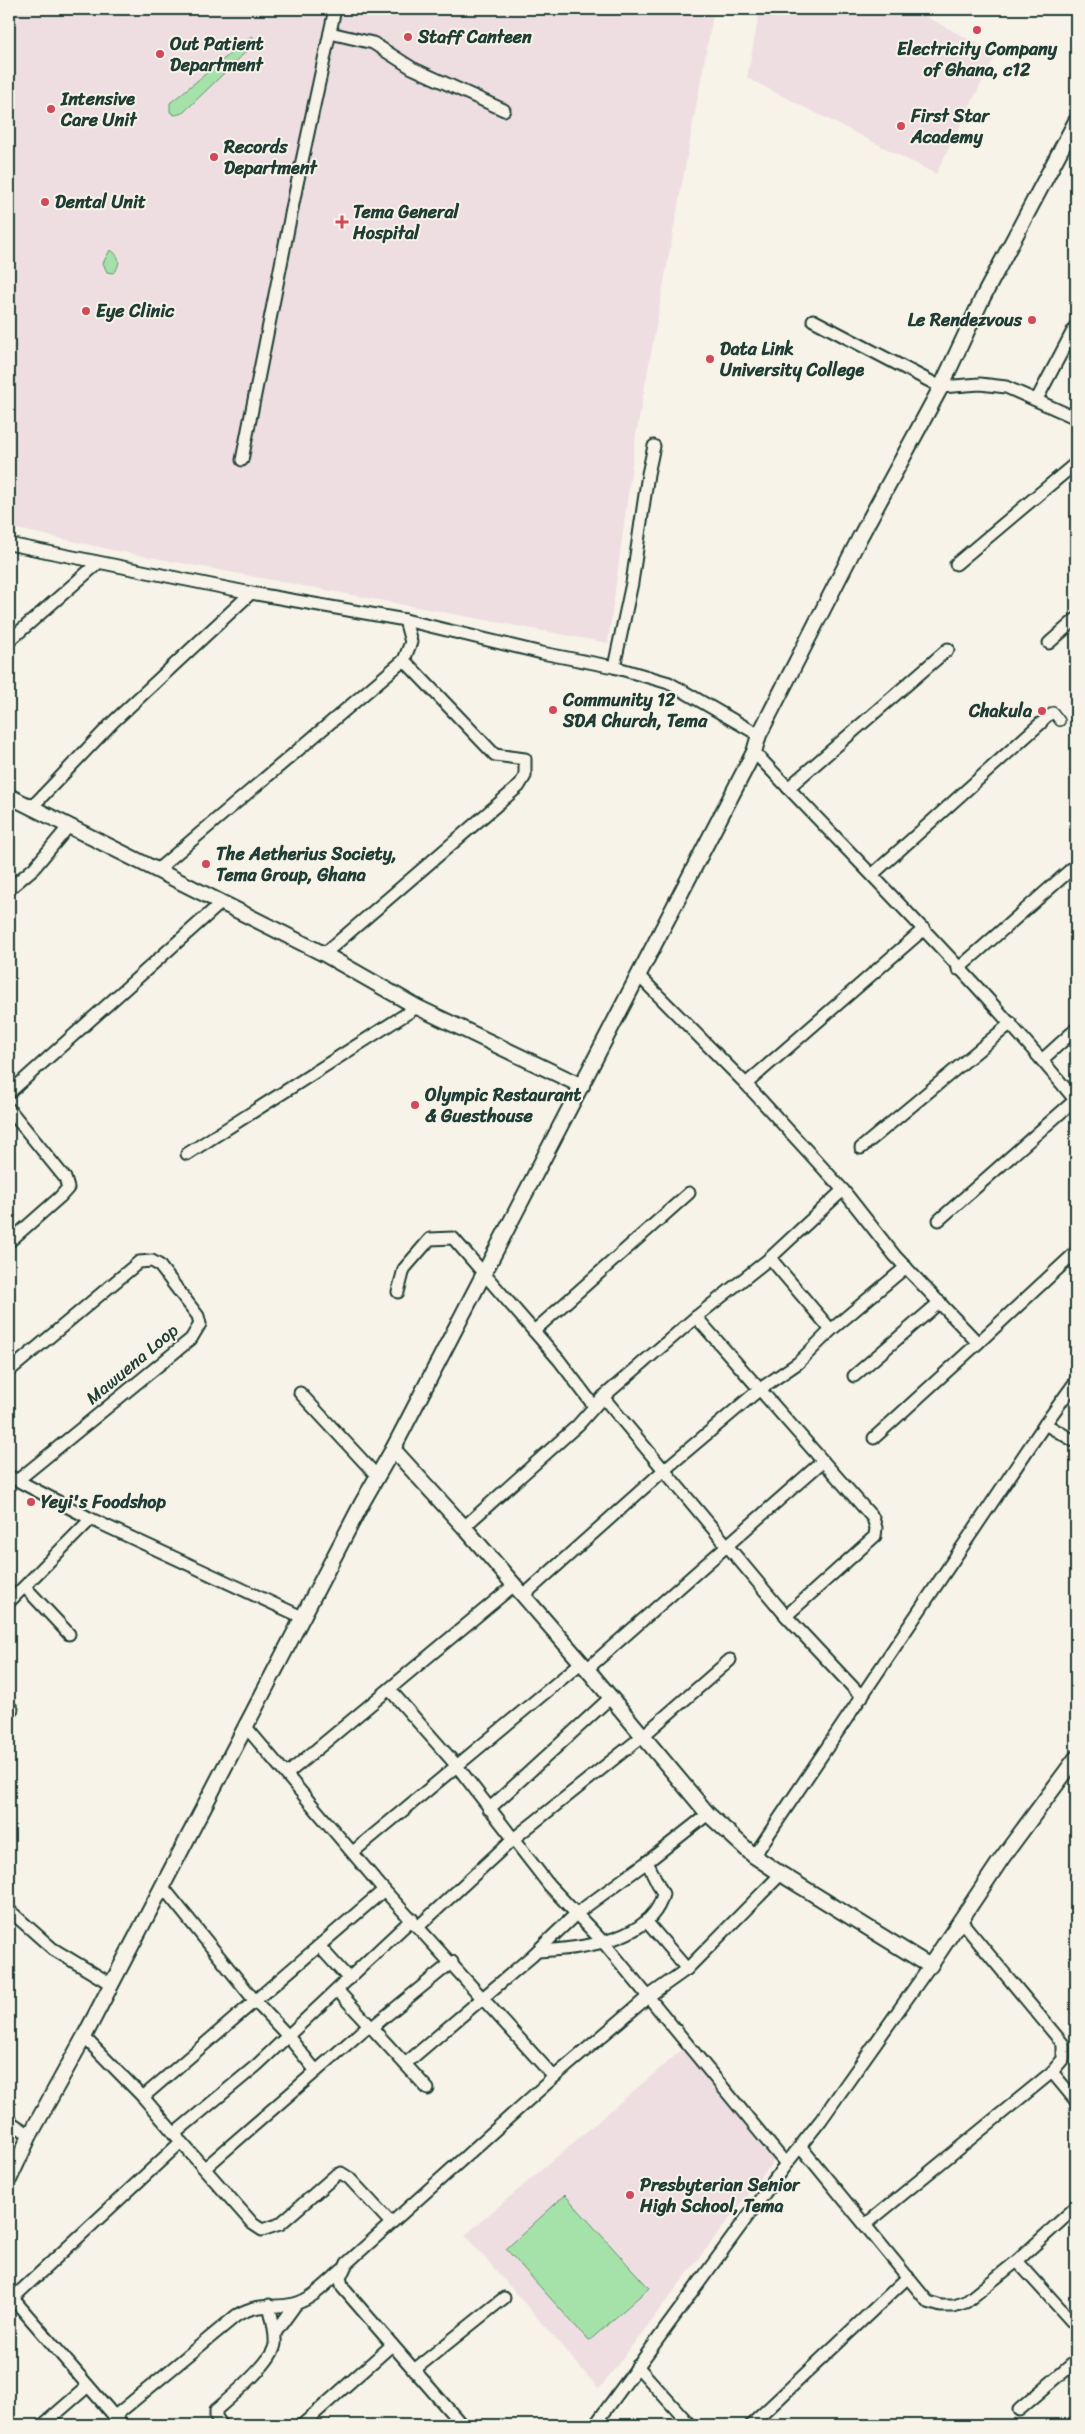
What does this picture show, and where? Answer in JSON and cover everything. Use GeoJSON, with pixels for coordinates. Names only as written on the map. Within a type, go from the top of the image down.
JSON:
{"type":"FeatureCollection","features":[{"type":"Feature","properties":{"kind":"street"},"geometry":{"type":"LineString","coordinates":[[242,460],[297,184],[336,9]]}},
{"type":"Feature","properties":{"kind":"street"},"geometry":{"type":"LineString","coordinates":[[330,32],[373,43],[412,68],[504,110]]}},
{"type":"Feature","properties":{"kind":"street"},"geometry":{"type":"LineString","coordinates":[[9,2180],[30,2135],[84,2037],[302,1617],[393,1449],[582,1086],[754,752],[760,735],[860,537],[941,387],[982,299],[1076,121]]}},
{"type":"Feature","properties":{"kind":"street"},"geometry":{"type":"LineString","coordinates":[[813,320],[941,387],[980,384],[1006,387],[1037,399],[1076,418]]}},
{"type":"Feature","properties":{"kind":"street"},"geometry":{"type":"LineString","coordinates":[[1037,399],[1076,325]]}},
{"type":"Feature","properties":{"kind":"street"},"geometry":{"type":"LineString","coordinates":[[614,667],[632,583],[654,446]]}},
{"type":"Feature","properties":{"kind":"street"},"geometry":{"type":"LineString","coordinates":[[956,564],[1076,463]]}},
{"type":"Feature","properties":{"kind":"street"},"geometry":{"type":"LineString","coordinates":[[9,544],[251,593],[405,620],[542,653],[614,667],[669,683],[760,735]]}},
{"type":"Feature","properties":{"kind":"street"},"geometry":{"type":"LineString","coordinates":[[9,641],[98,563]]}},
{"type":"Feature","properties":{"kind":"street"},"geometry":{"type":"LineString","coordinates":[[31,808],[113,722],[251,593]]}},
{"type":"Feature","properties":{"kind":"street"},"geometry":{"type":"LineString","coordinates":[[1050,643],[1076,619]]}},
{"type":"Feature","properties":{"kind":"street"},"geometry":{"type":"LineString","coordinates":[[157,870],[404,660],[411,642],[405,620]]}},
{"type":"Feature","properties":{"kind":"street"},"geometry":{"type":"LineString","coordinates":[[788,788],[948,649]]}},
{"type":"Feature","properties":{"kind":"street"},"geometry":{"type":"LineString","coordinates":[[324,954],[519,786],[525,776],[524,759],[495,755],[404,660]]}},
{"type":"Feature","properties":{"kind":"street"},"geometry":{"type":"LineString","coordinates":[[873,874],[1053,712],[1060,721]]}},
{"type":"Feature","properties":{"kind":"street"},"geometry":{"type":"LineString","coordinates":[[754,752],[873,874],[958,969],[1011,1022],[1076,1101],[939,1220]]}},
{"type":"Feature","properties":{"kind":"street"},"geometry":{"type":"LineString","coordinates":[[9,796],[324,954],[416,1007],[582,1086]]}},
{"type":"Feature","properties":{"kind":"street"},"geometry":{"type":"LineString","coordinates":[[9,889],[34,868],[69,826]]}},
{"type":"Feature","properties":{"kind":"street"},"geometry":{"type":"LineString","coordinates":[[958,969],[1076,864]]}},
{"type":"Feature","properties":{"kind":"street"},"geometry":{"type":"LineString","coordinates":[[9,1093],[221,904]]}},
{"type":"Feature","properties":{"kind":"street"},"geometry":{"type":"LineString","coordinates":[[746,1084],[924,929]]}},
{"type":"Feature","properties":{"kind":"street"},"geometry":{"type":"LineString","coordinates":[[639,976],[746,1084],[843,1190],[895,1256],[978,1344]]}},
{"type":"Feature","properties":{"kind":"street"},"geometry":{"type":"LineString","coordinates":[[187,1154],[416,1007]]}},
{"type":"Feature","properties":{"kind":"street"},"geometry":{"type":"LineString","coordinates":[[860,1148],[1011,1022]]}},
{"type":"Feature","properties":{"kind":"street"},"geometry":{"type":"LineString","coordinates":[[1043,1059],[1076,1029]]}},
{"type":"Feature","properties":{"kind":"street"},"geometry":{"type":"LineString","coordinates":[[9,1109],[66,1178],[68,1188],[60,1198],[9,1242]]}},
{"type":"Feature","properties":{"kind":"street"},"geometry":{"type":"LineString","coordinates":[[464,1528],[578,1425],[594,1406],[696,1317],[770,1258],[843,1190]]}},
{"type":"Feature","properties":{"kind":"street"},"geometry":{"type":"LineString","coordinates":[[534,1331],[689,1193]]}},
{"type":"Feature","properties":{"kind":"street"},"geometry":{"type":"LineString","coordinates":[[398,1292],[404,1269],[430,1240],[453,1238],[559,1360],[594,1406]]}},
{"type":"Feature","properties":{"kind":"street"},"geometry":{"type":"LineString","coordinates":[[874,1438],[1076,1252]]}},
{"type":"Feature","properties":{"kind":"street"},"geometry":{"type":"LineString","coordinates":[[770,1258],[830,1330]]}},
{"type":"Feature","properties":{"kind":"street","name":"Mawuena Loop"},"geometry":{"type":"LineString","coordinates":[[9,1371],[140,1262],[152,1261],[159,1265],[198,1316],[200,1324],[191,1339],[13,1478]]}},
{"type":"Feature","properties":{"kind":"street"},"geometry":{"type":"LineString","coordinates":[[523,1596],[664,1470],[760,1389],[781,1377],[798,1363],[830,1330],[906,1267]]}},
{"type":"Feature","properties":{"kind":"street"},"geometry":{"type":"LineString","coordinates":[[854,1376],[940,1302]]}},
{"type":"Feature","properties":{"kind":"street"},"geometry":{"type":"LineString","coordinates":[[696,1317],[873,1518],[876,1528],[875,1536],[786,1616]]}},
{"type":"Feature","properties":{"kind":"street"},"geometry":{"type":"LineString","coordinates":[[754,1856],[1076,1380]]}},
{"type":"Feature","properties":{"kind":"street"},"geometry":{"type":"LineString","coordinates":[[300,1393],[377,1476]]}},
{"type":"Feature","properties":{"kind":"street"},"geometry":{"type":"LineString","coordinates":[[603,1398],[786,1616],[862,1697]]}},
{"type":"Feature","properties":{"kind":"street"},"geometry":{"type":"LineString","coordinates":[[1045,1424],[1076,1442]]}},
{"type":"Feature","properties":{"kind":"street"},"geometry":{"type":"LineString","coordinates":[[393,1449],[585,1665],[708,1814],[754,1856],[780,1874],[930,1966]]}},
{"type":"Feature","properties":{"kind":"street"},"geometry":{"type":"LineString","coordinates":[[354,1852],[456,1766],[585,1665],[822,1461]]}},
{"type":"Feature","properties":{"kind":"street"},"geometry":{"type":"LineString","coordinates":[[13,1478],[91,1519],[302,1617]]}},
{"type":"Feature","properties":{"kind":"street"},"geometry":{"type":"LineString","coordinates":[[9,1602],[91,1519]]}},
{"type":"Feature","properties":{"kind":"street"},"geometry":{"type":"LineString","coordinates":[[286,1774],[390,1690],[513,1586]]}},
{"type":"Feature","properties":{"kind":"street"},"geometry":{"type":"LineString","coordinates":[[25,1587],[69,1634]]}},
{"type":"Feature","properties":{"kind":"street"},"geometry":{"type":"LineString","coordinates":[[296,2304],[253,2306],[236,2315],[118,2421],[11,2296],[349,1979],[512,1840],[644,1735],[730,1660]]}},
{"type":"Feature","properties":{"kind":"street"},"geometry":{"type":"LineString","coordinates":[[390,1690],[456,1766],[549,1885],[604,1943],[786,2164]]}},
{"type":"Feature","properties":{"kind":"street"},"geometry":{"type":"LineString","coordinates":[[489,1809],[612,1698]]}},
{"type":"Feature","properties":{"kind":"street"},"geometry":{"type":"LineString","coordinates":[[246,1726],[354,1852],[384,1890],[452,1962],[554,2077]]}},
{"type":"Feature","properties":{"kind":"street"},"geometry":{"type":"LineString","coordinates":[[595,2425],[786,2164],[801,2147],[930,1966],[1002,1858],[1076,1758]]}},
{"type":"Feature","properties":{"kind":"street"},"geometry":{"type":"LineString","coordinates":[[405,2064],[484,1998],[577,1913],[647,1862],[708,1814]]}},
{"type":"Feature","properties":{"kind":"street"},"geometry":{"type":"LineString","coordinates":[[538,1950],[570,1950],[604,1943],[646,1921],[660,1906],[663,1894],[647,1862]]}},
{"type":"Feature","properties":{"kind":"street"},"geometry":{"type":"LineString","coordinates":[[275,2334],[296,2304],[316,2292],[343,2269],[391,2223],[554,2077],[649,1996],[687,1968],[780,1874]]}},
{"type":"Feature","properties":{"kind":"street"},"geometry":{"type":"LineString","coordinates":[[162,1886],[255,2001],[288,2035],[316,2070]]}},
{"type":"Feature","properties":{"kind":"street"},"geometry":{"type":"LineString","coordinates":[[143,2097],[384,1890]]}},
{"type":"Feature","properties":{"kind":"street"},"geometry":{"type":"LineString","coordinates":[[9,1910],[53,1948],[111,1984]]}},
{"type":"Feature","properties":{"kind":"street"},"geometry":{"type":"LineString","coordinates":[[646,1921],[687,1968]]}},
{"type":"Feature","properties":{"kind":"street"},"geometry":{"type":"LineString","coordinates":[[865,2225],[1052,2072],[1063,2058],[1063,2044],[961,1921]]}},
{"type":"Feature","properties":{"kind":"street"},"geometry":{"type":"LineString","coordinates":[[319,1946],[349,1979]]}},
{"type":"Feature","properties":{"kind":"street"},"geometry":{"type":"LineString","coordinates":[[205,2168],[316,2070],[452,1962]]}},
{"type":"Feature","properties":{"kind":"street"},"geometry":{"type":"LineString","coordinates":[[337,1990],[428,2089]]}},
{"type":"Feature","properties":{"kind":"street"},"geometry":{"type":"LineString","coordinates":[[84,2037],[143,2097],[253,2224],[262,2230],[280,2224],[336,2175],[341,2173],[349,2178],[391,2223]]}},
{"type":"Feature","properties":{"kind":"street"},"geometry":{"type":"LineString","coordinates":[[1052,2072],[1076,2101]]}},
{"type":"Feature","properties":{"kind":"street"},"geometry":{"type":"LineString","coordinates":[[9,2121],[30,2135]]}},
{"type":"Feature","properties":{"kind":"street"},"geometry":{"type":"LineString","coordinates":[[801,2147],[928,2302],[941,2306],[954,2306],[966,2302],[1017,2261],[1076,2207]]}},
{"type":"Feature","properties":{"kind":"street"},"geometry":{"type":"LineString","coordinates":[[1017,2261],[1076,2326]]}},
{"type":"Feature","properties":{"kind":"street"},"geometry":{"type":"LineString","coordinates":[[343,2269],[340,2278],[342,2288],[462,2425]]}},
{"type":"Feature","properties":{"kind":"street"},"geometry":{"type":"LineString","coordinates":[[751,2425],[908,2277]]}},
{"type":"Feature","properties":{"kind":"street"},"geometry":{"type":"LineString","coordinates":[[414,2370],[504,2298]]}},
{"type":"Feature","properties":{"kind":"street"},"geometry":{"type":"LineString","coordinates":[[222,2425],[216,2417],[216,2410],[252,2377],[271,2354],[275,2334],[269,2305]]}},
{"type":"Feature","properties":{"kind":"street"},"geometry":{"type":"LineString","coordinates":[[302,2425],[392,2345]]}},
{"type":"Feature","properties":{"kind":"street"},"geometry":{"type":"LineString","coordinates":[[1019,2410],[1076,2361]]}},
{"type":"Feature","properties":{"kind":"street"},"geometry":{"type":"LineString","coordinates":[[637,2366],[690,2425]]}},
{"type":"Feature","properties":{"kind":"street"},"geometry":{"type":"LineString","coordinates":[[43,2425],[88,2386]]}},
{"type":"Feature","properties":{"kind":"shaded area","name":"Tema General Hospital"},"geometry":{"type":"Polygon","coordinates":[[[9,9],[714,9],[636,435],[608,643],[117,551],[9,527],[9,9]]]}},
{"type":"Feature","properties":{"kind":"shaded area","name":"First Star Academy"},"geometry":{"type":"Polygon","coordinates":[[[760,9],[912,9],[996,54],[936,174],[747,78],[760,9]]]}},
{"type":"Feature","properties":{"kind":"shaded area","name":"Presbyterian Senior High School, Tema"},"geometry":{"type":"Polygon","coordinates":[[[684,2048],[778,2155],[599,2389],[465,2235],[684,2048]]]}},
{"type":"Feature","properties":{"kind":"green space"},"geometry":{"type":"Polygon","coordinates":[[[252,36],[255,40],[254,44],[183,113],[175,115],[170,112],[170,103],[252,36]]]}},
{"type":"Feature","properties":{"kind":"green space"},"geometry":{"type":"Polygon","coordinates":[[[110,250],[114,252],[119,261],[113,273],[107,272],[103,263],[110,250]]]}},
{"type":"Feature","properties":{"kind":"green space"},"geometry":{"type":"Polygon","coordinates":[[[565,2195],[649,2288],[589,2341],[506,2249],[565,2195]]]}},
{"type":"Feature","properties":{"kind":"place","name":"Electricity Company of Ghana, c12"},"geometry":{"type":"Point","coordinates":[977,30]}},
{"type":"Feature","properties":{"kind":"place","name":"Staff Canteen"},"geometry":{"type":"Point","coordinates":[408,37]}},
{"type":"Feature","properties":{"kind":"place","name":"Out Patient Department"},"geometry":{"type":"Point","coordinates":[160,54]}},
{"type":"Feature","properties":{"kind":"place","name":"Intensive Care Unit"},"geometry":{"type":"Point","coordinates":[51,109]}},
{"type":"Feature","properties":{"kind":"place","name":"First Star Academy"},"geometry":{"type":"Point","coordinates":[901,126]}},
{"type":"Feature","properties":{"kind":"place","name":"Records Department"},"geometry":{"type":"Point","coordinates":[214,157]}},
{"type":"Feature","properties":{"kind":"place","name":"Dental Unit"},"geometry":{"type":"Point","coordinates":[45,202]}},
{"type":"Feature","properties":{"kind":"place","name":"Tema General Hospital"},"geometry":{"type":"Point","coordinates":[342,222]}},
{"type":"Feature","properties":{"kind":"place","name":"Eye Clinic"},"geometry":{"type":"Point","coordinates":[86,311]}},
{"type":"Feature","properties":{"kind":"place","name":"Le Rendezvous"},"geometry":{"type":"Point","coordinates":[1032,320]}},
{"type":"Feature","properties":{"kind":"place","name":"Data Link University College"},"geometry":{"type":"Point","coordinates":[710,359]}},
{"type":"Feature","properties":{"kind":"place","name":"Community 12 SDA Church, Tema"},"geometry":{"type":"Point","coordinates":[553,710]}},
{"type":"Feature","properties":{"kind":"place","name":"Chakula"},"geometry":{"type":"Point","coordinates":[1042,711]}},
{"type":"Feature","properties":{"kind":"place","name":"The Aetherius Society, Tema Group, Ghana"},"geometry":{"type":"Point","coordinates":[206,864]}},
{"type":"Feature","properties":{"kind":"place","name":"Olympic Restaurant & Guesthouse"},"geometry":{"type":"Point","coordinates":[415,1105]}},
{"type":"Feature","properties":{"kind":"place","name":"Yeyi's Foodshop"},"geometry":{"type":"Point","coordinates":[31,1502]}},
{"type":"Feature","properties":{"kind":"place","name":"Presbyterian Senior High School, Tema"},"geometry":{"type":"Point","coordinates":[630,2195]}}]}
